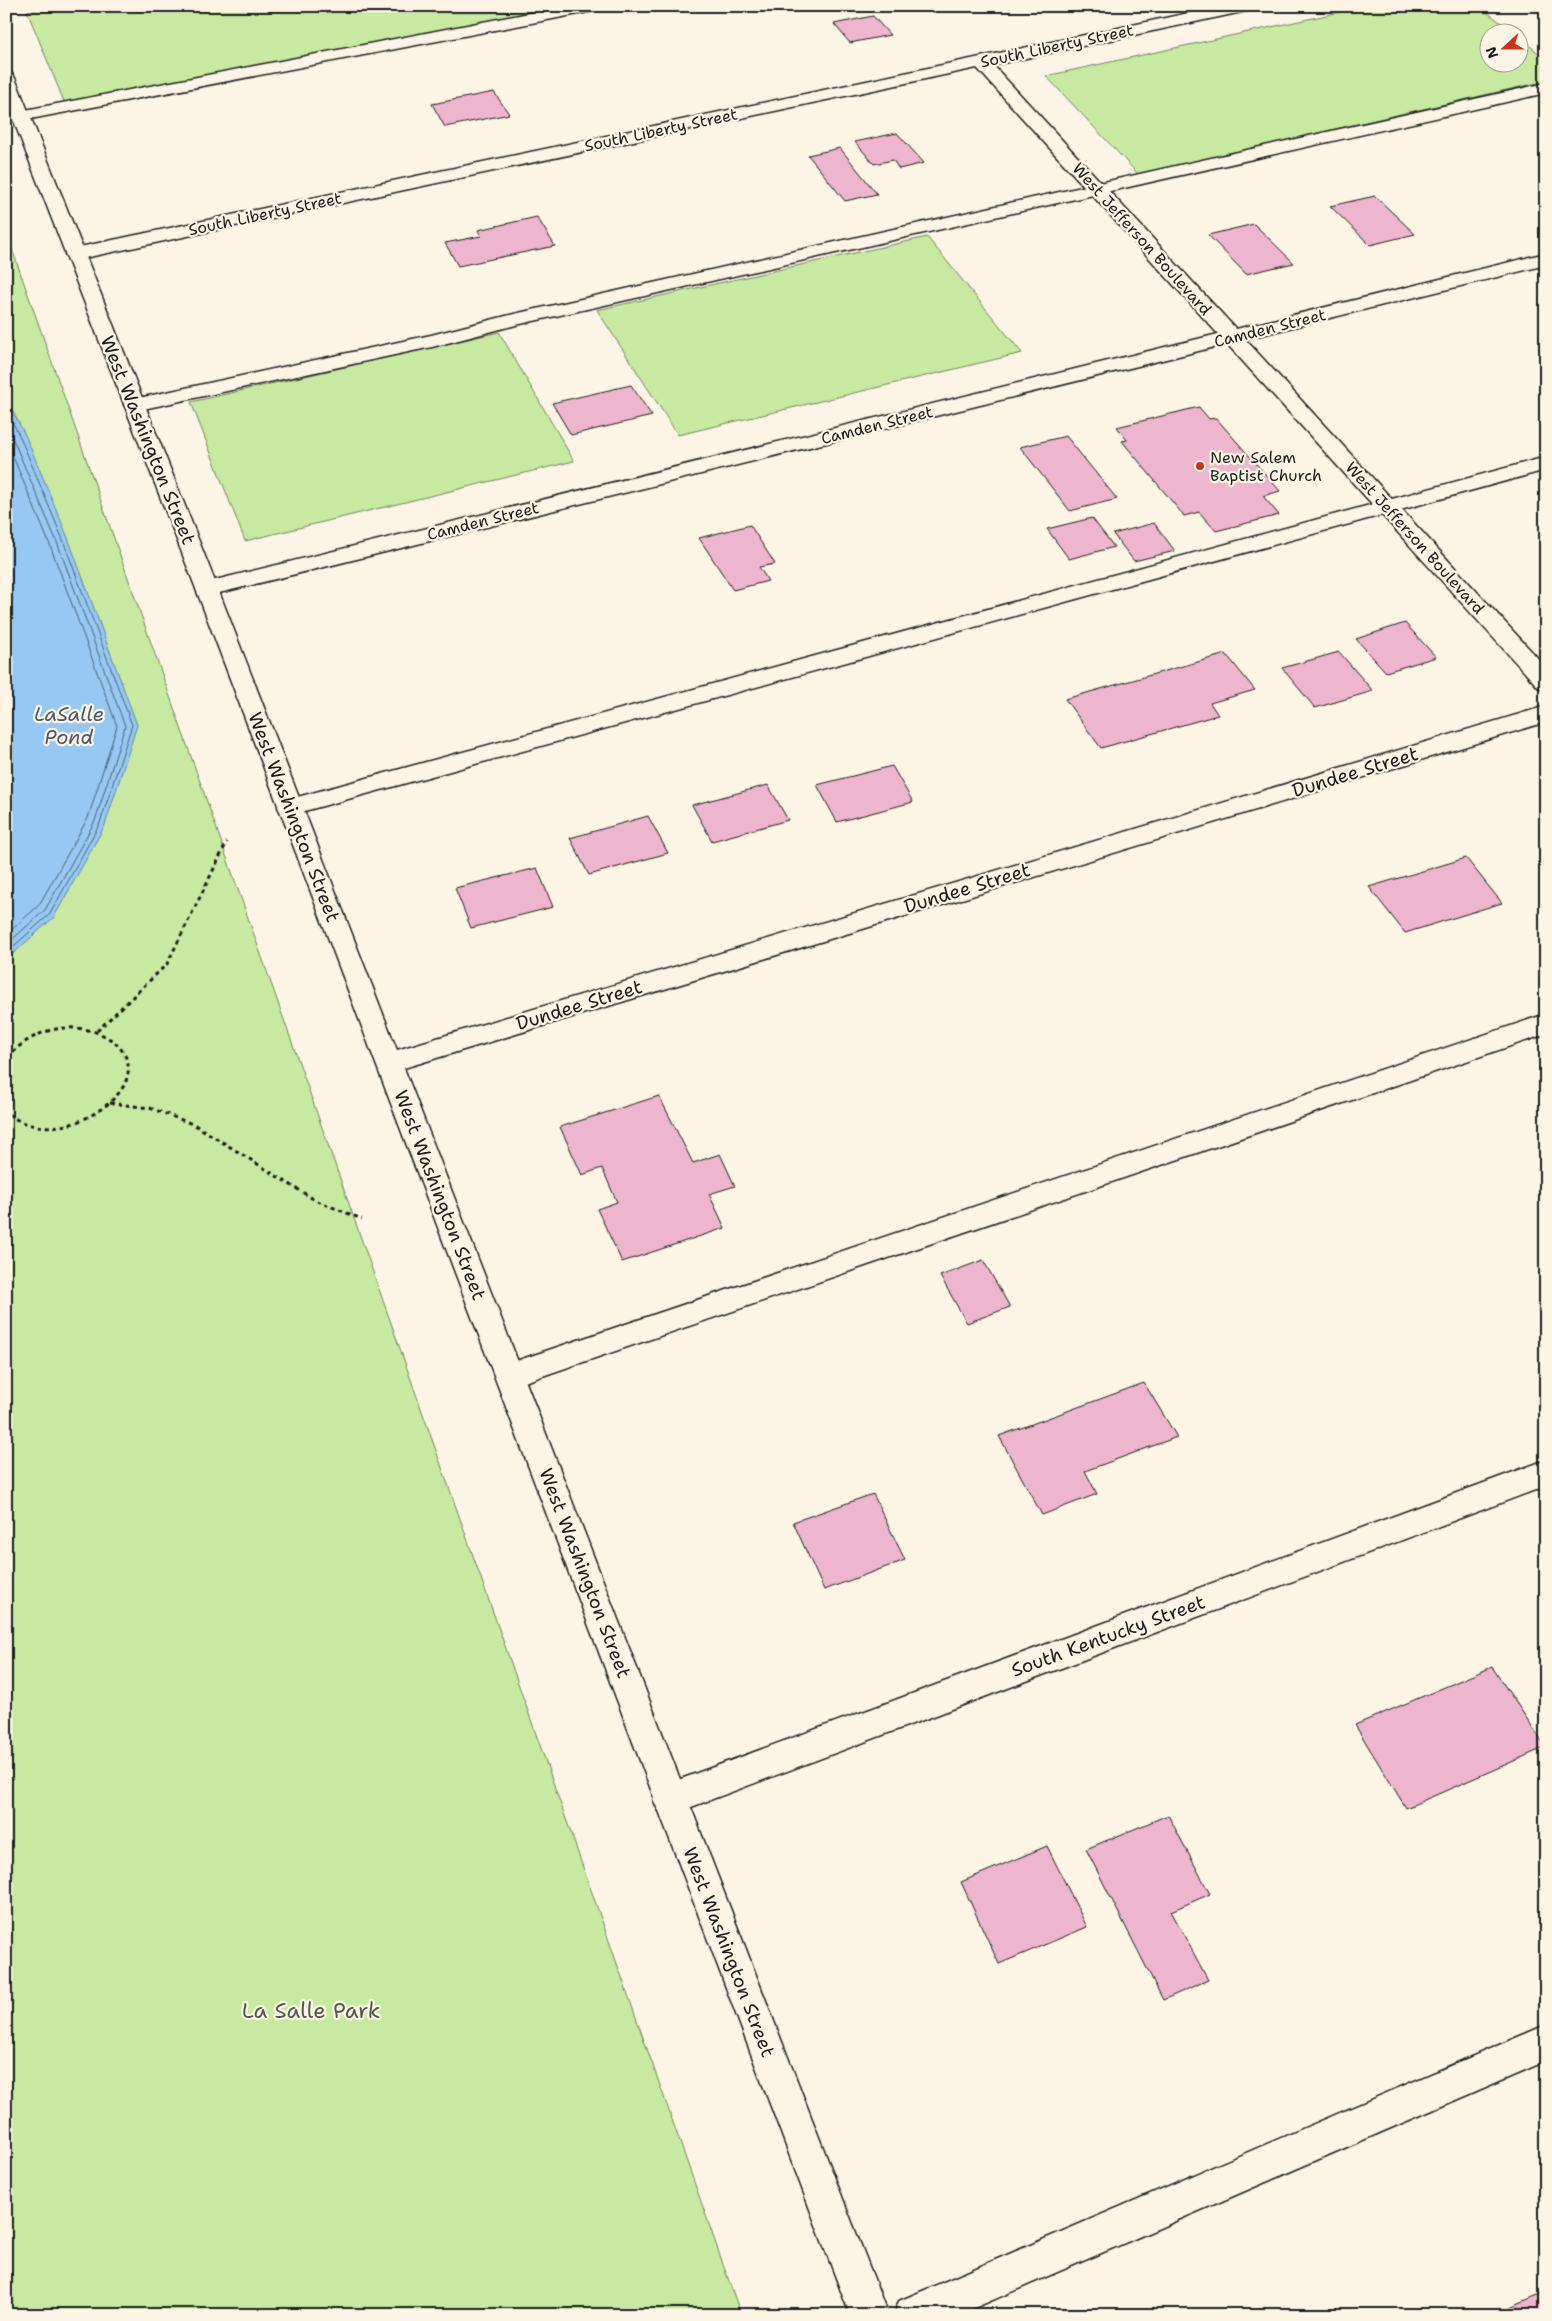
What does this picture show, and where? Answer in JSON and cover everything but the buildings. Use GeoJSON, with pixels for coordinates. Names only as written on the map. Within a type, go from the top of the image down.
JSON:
{"type":"FeatureCollection","features":[{"type":"Feature","properties":{"kind":"street"},"geometry":{"type":"LineString","coordinates":[[20,116],[594,6]]}},
{"type":"Feature","properties":{"kind":"street","name":"South Liberty Street"},"geometry":{"type":"LineString","coordinates":[[75,254],[1247,6]]}},
{"type":"Feature","properties":{"kind":"street","name":"West Jefferson Boulevard"},"geometry":{"type":"LineString","coordinates":[[981,62],[1546,682]]}},
{"type":"Feature","properties":{"kind":"street","name":"West Washington Street"},"geometry":{"type":"LineString","coordinates":[[6,78],[207,589],[869,2315]]}},
{"type":"Feature","properties":{"kind":"street"},"geometry":{"type":"LineString","coordinates":[[134,405],[432,341],[514,320],[1546,88]]}},
{"type":"Feature","properties":{"kind":"street","name":"Camden Street"},"geometry":{"type":"LineString","coordinates":[[207,589],[1232,338],[1546,259]]}},
{"type":"Feature","properties":{"kind":"street"},"geometry":{"type":"LineString","coordinates":[[290,807],[1546,463]]}},
{"type":"Feature","properties":{"kind":"street","name":"Dundee Street"},"geometry":{"type":"LineString","coordinates":[[388,1063],[1546,714]]}},
{"type":"Feature","properties":{"kind":"street"},"geometry":{"type":"LineString","coordinates":[[510,1375],[1546,1024]]}},
{"type":"Feature","properties":{"kind":"street","name":"South Kentucky Street"},"geometry":{"type":"LineString","coordinates":[[670,1798],[1546,1473]]}},
{"type":"Feature","properties":{"kind":"street"},"geometry":{"type":"LineString","coordinates":[[913,2315],[1546,2044]]}},
{"type":"Feature","properties":{"kind":"path"},"geometry":{"type":"LineString","coordinates":[[97,1031],[167,964],[227,842]]}},
{"type":"Feature","properties":{"kind":"path"},"geometry":{"type":"LineString","coordinates":[[6,1057],[21,1044],[38,1034],[58,1029],[78,1028],[97,1031],[113,1040],[124,1054],[127,1070],[122,1087],[110,1103],[93,1116],[63,1126],[47,1128],[26,1124],[7,1114]]}},
{"type":"Feature","properties":{"kind":"path"},"geometry":{"type":"LineString","coordinates":[[110,1103],[150,1108],[195,1125],[315,1200],[362,1219]]}},
{"type":"Feature","properties":{"kind":"green space"},"geometry":{"type":"Polygon","coordinates":[[[53,6],[565,6],[65,104],[27,11],[53,6]]]}},
{"type":"Feature","properties":{"kind":"green space"},"geometry":{"type":"Polygon","coordinates":[[[1368,6],[1479,6],[1500,22],[1480,22],[1480,72],[1530,72],[1530,46],[1546,59],[1546,81],[1138,174],[1046,76],[1368,6]]]}},
{"type":"Feature","properties":{"kind":"green space","name":"La Salle Park"},"geometry":{"type":"Polygon","coordinates":[[[6,232],[741,2315],[6,2315],[6,232]]]}},
{"type":"Feature","properties":{"kind":"green space"},"geometry":{"type":"Polygon","coordinates":[[[927,237],[1022,353],[678,435],[597,310],[927,237]]]}},
{"type":"Feature","properties":{"kind":"green space"},"geometry":{"type":"Polygon","coordinates":[[[499,332],[574,461],[245,541],[191,402],[499,332]]]}},
{"type":"Feature","properties":{"kind":"water","name":"LaSalle Pond"},"geometry":{"type":"Polygon","coordinates":[[[6,398],[26,437],[68,538],[137,725],[105,825],[54,917],[6,960],[6,398]]]}},
{"type":"Feature","properties":{"kind":"place","name":"New Salem Baptist Church"},"geometry":{"type":"Point","coordinates":[1200,466]}}]}
